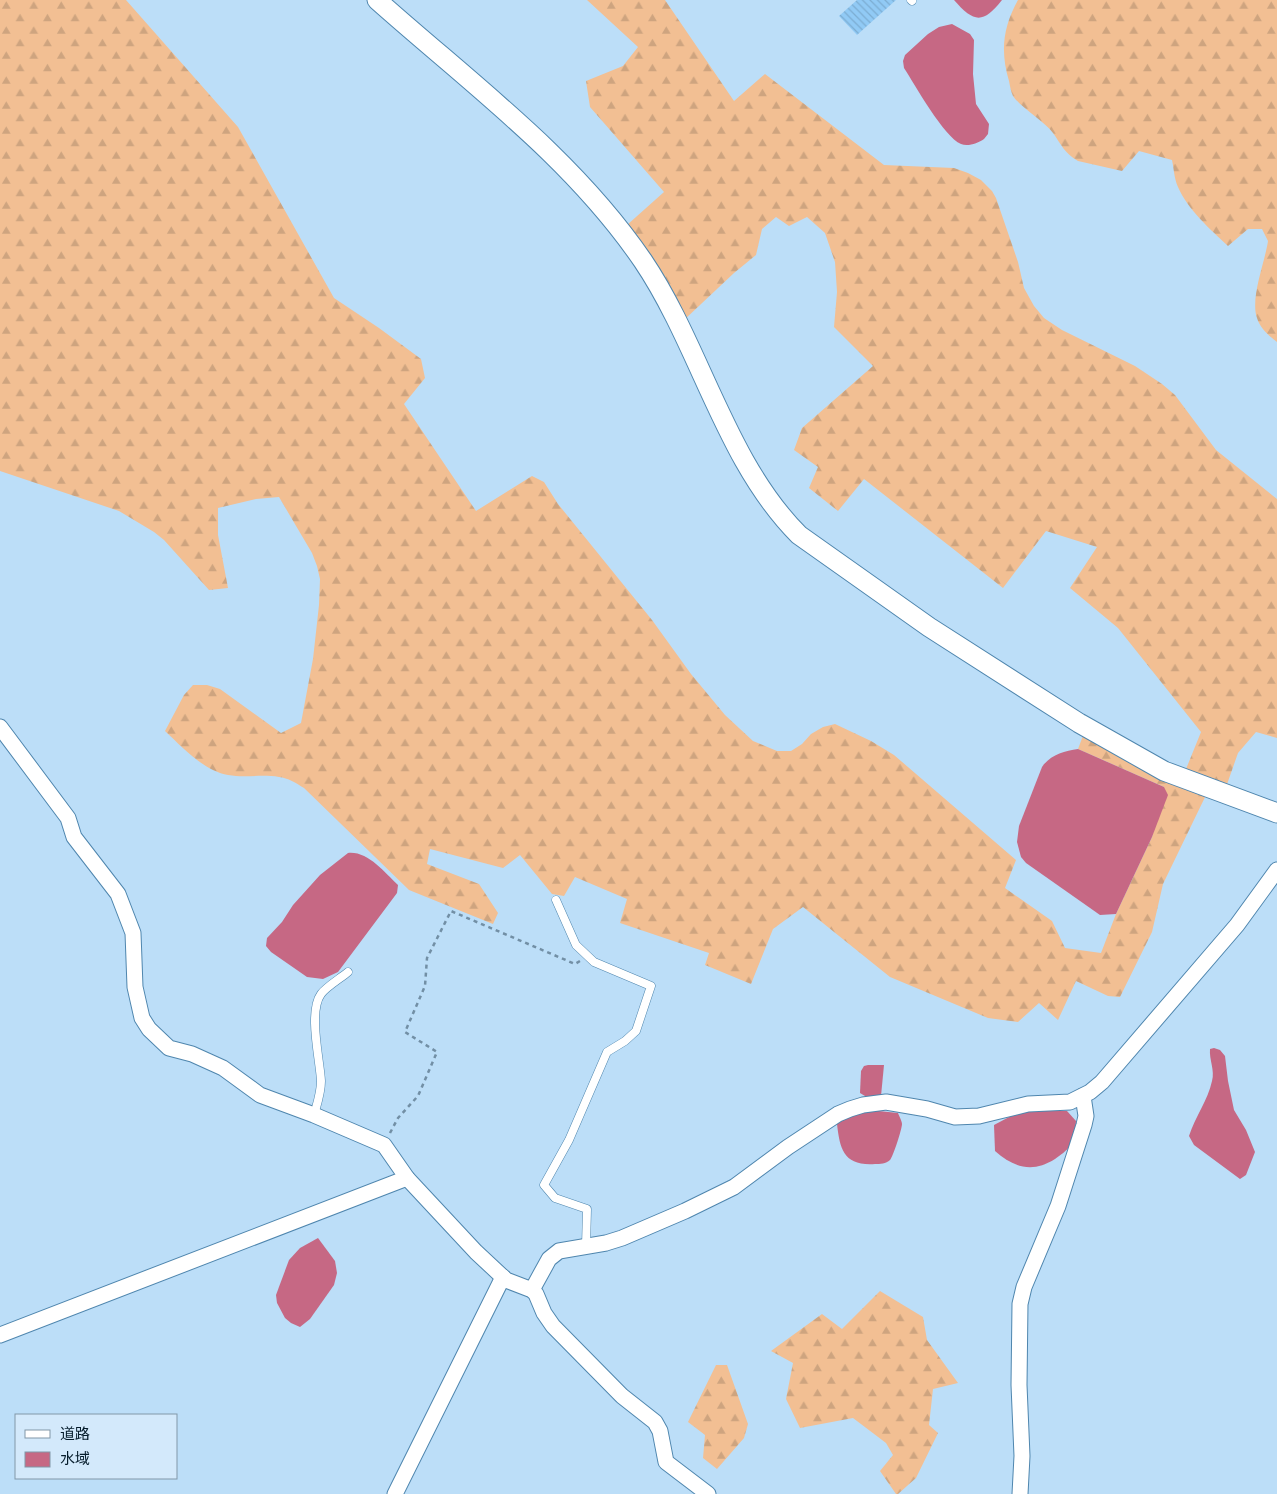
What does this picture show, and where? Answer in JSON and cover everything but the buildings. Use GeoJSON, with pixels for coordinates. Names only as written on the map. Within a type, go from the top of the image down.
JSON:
{"type":"FeatureCollection","features":[{"type":"Feature","properties":{"kind":"street"},"geometry":{"type":"LineString","coordinates":[[378,0],[430,47],[524,126],[578,181],[622,233],[660,288],[676,317],[729,429],[767,497],[786,522],[799,535],[928,627],[1079,723],[1164,771],[1277,813]]}},
{"type":"Feature","properties":{"kind":"street"},"geometry":{"type":"LineString","coordinates":[[0,727],[68,818],[74,838],[118,894],[133,933],[135,987],[142,1018],[149,1029],[169,1048],[192,1054],[223,1068],[260,1095],[314,1115],[384,1145],[406,1178],[476,1252],[503,1277],[532,1290],[553,1326],[622,1396],[655,1422],[660,1431],[666,1462],[708,1494]]}},
{"type":"Feature","properties":{"kind":"street"},"geometry":{"type":"LineString","coordinates":[[532,1290],[553,1254],[566,1248],[606,1242],[638,1232],[734,1187],[788,1147],[838,1114],[863,1105],[886,1102],[927,1109],[955,1117],[967,1117],[990,1114],[1028,1104],[1070,1102],[1083,1096],[1102,1082],[1237,925],[1277,870]]}},
{"type":"Feature","properties":{"kind":"street"},"geometry":{"type":"LineString","coordinates":[[1020,1494],[1022,1456],[1019,1367],[1020,1304],[1024,1287],[1058,1206],[1084,1125],[1086,1116],[1083,1096]]}},
{"type":"Feature","properties":{"kind":"street"},"geometry":{"type":"LineString","coordinates":[[0,1335],[406,1178]]}},
{"type":"Feature","properties":{"kind":"street"},"geometry":{"type":"LineString","coordinates":[[395,1494],[503,1277]]}},
{"type":"Feature","properties":{"kind":"lane"},"geometry":{"type":"LineString","coordinates":[[556,900],[576,945],[594,962],[652,986],[636,1031],[626,1041],[606,1052],[569,1140],[544,1185],[555,1198],[586,1209],[586,1246]]}},
{"type":"Feature","properties":{"kind":"lane"},"geometry":{"type":"LineString","coordinates":[[314,1115],[320,1094],[321,1082],[315,1028],[317,1005],[321,994],[348,972]]}},
{"type":"Feature","properties":{"kind":"path"},"geometry":{"type":"LineString","coordinates":[[384,1145],[398,1118],[418,1096],[437,1052],[405,1032],[425,986],[427,958],[452,911],[575,964],[588,956]]}},
{"type":"Feature","properties":{"kind":"green space"},"geometry":{"type":"Polygon","coordinates":[[[0,0],[126,0],[238,127],[334,298],[421,359],[425,378],[404,404],[476,511],[532,476],[544,482],[558,504],[652,620],[691,674],[725,715],[753,741],[777,751],[791,751],[802,744],[811,734],[823,727],[835,724],[871,741],[894,755],[1016,860],[1005,888],[1052,921],[1065,948],[1101,953],[1116,914],[1152,837],[1164,787],[1078,749],[1084,733],[1207,793],[1163,884],[1152,932],[1120,997],[1108,996],[1076,981],[1058,1020],[1039,1003],[1018,1022],[988,1018],[890,977],[803,907],[773,929],[751,984],[705,965],[709,953],[620,923],[627,899],[575,877],[564,896],[552,894],[520,855],[503,868],[430,849],[427,864],[479,884],[498,913],[493,924],[409,890],[304,788],[286,778],[234,776],[219,773],[202,764],[186,751],[165,731],[184,695],[193,685],[207,685],[220,689],[281,733],[301,723],[313,659],[319,605],[320,579],[317,566],[312,553],[279,497],[256,499],[218,508],[218,535],[228,588],[209,590],[164,540],[119,511],[0,471],[0,0]]]}},
{"type":"Feature","properties":{"kind":"green space"},"geometry":{"type":"Polygon","coordinates":[[[587,0],[665,0],[734,101],[765,74],[884,165],[954,168],[981,180],[996,198],[1018,262],[1024,288],[1034,306],[1044,318],[1062,330],[1135,366],[1162,384],[1175,395],[1216,450],[1277,499],[1277,738],[1256,732],[1238,753],[1225,790],[1184,774],[1201,732],[1118,628],[1070,588],[1097,547],[1046,531],[1003,588],[864,479],[838,511],[809,488],[818,467],[794,450],[802,428],[873,366],[834,327],[837,292],[835,262],[825,233],[807,217],[789,226],[776,217],[762,229],[756,255],[683,321],[627,225],[664,192],[590,107],[586,81],[623,66],[638,47],[587,0]]]}},
{"type":"Feature","properties":{"kind":"green space"},"geometry":{"type":"Polygon","coordinates":[[[1018,0],[1277,0],[1277,342],[1260,325],[1255,310],[1255,300],[1268,241],[1262,229],[1248,229],[1228,246],[1200,219],[1182,195],[1175,177],[1172,160],[1139,151],[1122,171],[1078,161],[1066,152],[1049,128],[1016,100],[1011,91],[1006,70],[1004,39],[1009,20],[1018,0]]]}},
{"type":"Feature","properties":{"kind":"green space"},"geometry":{"type":"Polygon","coordinates":[[[880,1291],[923,1317],[927,1340],[958,1383],[933,1389],[929,1425],[938,1433],[916,1478],[898,1494],[896,1494],[880,1471],[893,1455],[886,1443],[853,1418],[800,1428],[786,1399],[793,1363],[771,1351],[822,1314],[842,1329],[880,1291]]]}},
{"type":"Feature","properties":{"kind":"green space"},"geometry":{"type":"Polygon","coordinates":[[[716,1365],[727,1365],[748,1424],[744,1438],[717,1469],[703,1458],[705,1435],[688,1422],[716,1365]]]}},
{"type":"Feature","properties":{"kind":"water"},"geometry":{"type":"Polygon","coordinates":[[[954,0],[1002,0],[984,17],[978,18],[967,13],[954,0]]]}},
{"type":"Feature","properties":{"kind":"water"},"geometry":{"type":"Polygon","coordinates":[[[952,24],[970,34],[974,40],[973,74],[976,104],[989,124],[988,134],[984,139],[970,145],[961,144],[946,132],[904,68],[903,61],[905,55],[928,34],[939,27],[952,24]]]}},
{"type":"Feature","properties":{"kind":"water"},"geometry":{"type":"Polygon","coordinates":[[[1078,749],[1164,787],[1168,795],[1152,837],[1116,914],[1100,915],[1026,863],[1021,857],[1017,842],[1019,826],[1042,767],[1049,759],[1058,754],[1078,749]]]}},
{"type":"Feature","properties":{"kind":"water"},"geometry":{"type":"Polygon","coordinates":[[[348,853],[362,855],[375,863],[398,885],[397,893],[338,972],[323,979],[307,977],[271,952],[266,946],[267,938],[320,875],[348,853]]]}},
{"type":"Feature","properties":{"kind":"water"},"geometry":{"type":"Polygon","coordinates":[[[1210,1049],[1220,1050],[1225,1056],[1234,1110],[1246,1130],[1255,1152],[1246,1175],[1240,1179],[1194,1145],[1189,1136],[1210,1088],[1213,1073],[1210,1049]]]}},
{"type":"Feature","properties":{"kind":"water"},"geometry":{"type":"Polygon","coordinates":[[[884,1065],[881,1096],[865,1096],[860,1093],[861,1071],[864,1066],[884,1065]]]}},
{"type":"Feature","properties":{"kind":"water"},"geometry":{"type":"Polygon","coordinates":[[[869,1110],[898,1113],[902,1121],[901,1131],[893,1154],[890,1160],[885,1163],[865,1164],[856,1162],[850,1159],[842,1149],[837,1124],[845,1118],[869,1110]]]}},
{"type":"Feature","properties":{"kind":"water"},"geometry":{"type":"Polygon","coordinates":[[[1027,1111],[1067,1111],[1076,1121],[1075,1135],[1069,1148],[1055,1159],[1039,1166],[1024,1167],[1017,1165],[995,1151],[994,1125],[1011,1116],[1027,1111]]]}},
{"type":"Feature","properties":{"kind":"water"},"geometry":{"type":"Polygon","coordinates":[[[318,1238],[335,1261],[337,1273],[334,1285],[310,1319],[300,1327],[285,1318],[277,1303],[276,1295],[289,1260],[300,1248],[318,1238]]]}}]}
